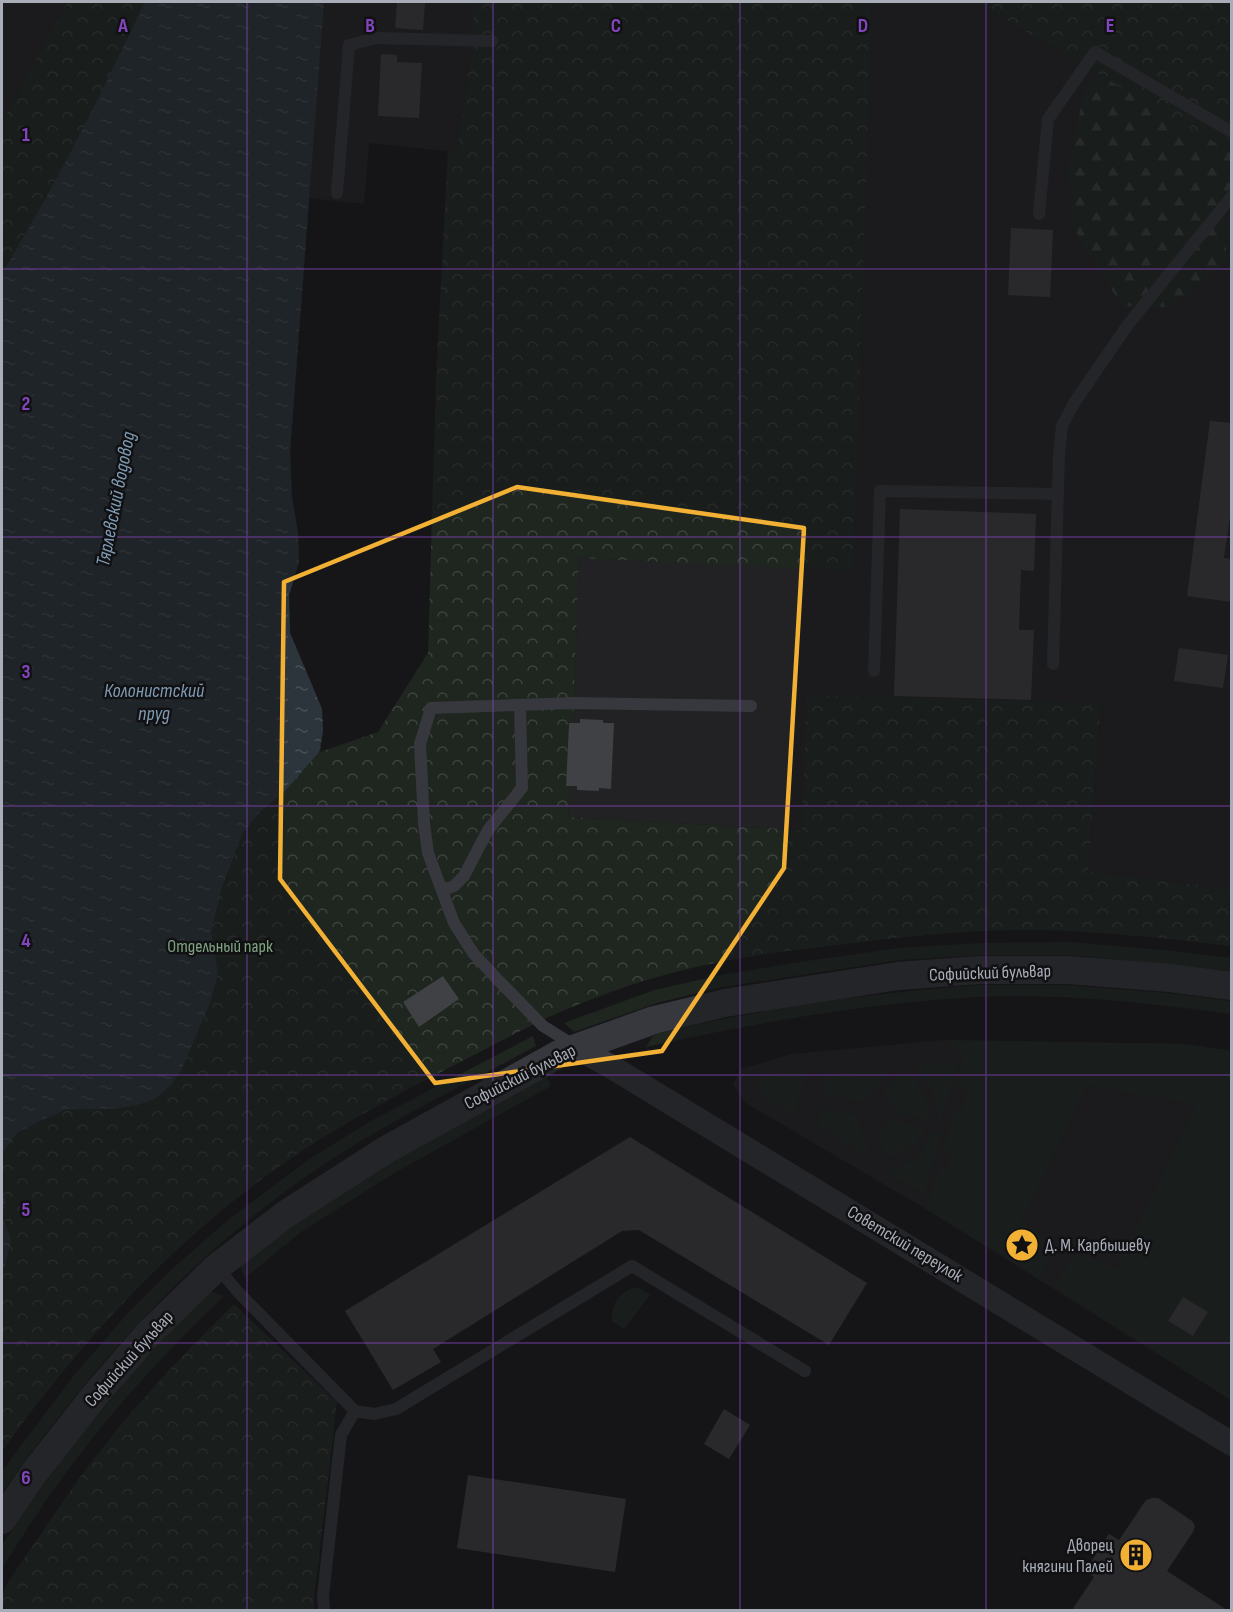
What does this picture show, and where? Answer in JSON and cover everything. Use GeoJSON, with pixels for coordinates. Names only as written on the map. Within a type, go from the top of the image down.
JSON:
{"type":"FeatureCollection","features":[{"type":"Feature","properties":{"kind":"street","name":"Софийский бульвар"},"geometry":{"type":"LineString","coordinates":[[2,1520],[33,1473],[96,1394],[149,1333],[217,1267],[286,1214],[384,1151],[559,1054],[654,1020],[725,1003],[898,976],[979,970],[1068,970],[1170,978],[1232,986]]}},
{"type":"Feature","properties":{"kind":"street","name":"Советский переулок"},"geometry":{"type":"LineString","coordinates":[[577,1048],[1232,1444]]}},
{"type":"Feature","properties":{"kind":"lane"},"geometry":{"type":"LineString","coordinates":[[337,193],[349,45],[376,38],[492,41]]}},
{"type":"Feature","properties":{"kind":"lane"},"geometry":{"type":"LineString","coordinates":[[1039,214],[1048,119],[1095,52],[1232,132]]}},
{"type":"Feature","properties":{"kind":"lane"},"geometry":{"type":"LineString","coordinates":[[1053,664],[1062,426],[1074,403],[1126,326],[1232,196]]}},
{"type":"Feature","properties":{"kind":"lane"},"geometry":{"type":"LineString","coordinates":[[874,671],[880,491],[1058,494]]}},
{"type":"Feature","properties":{"kind":"lane"},"geometry":{"type":"LineString","coordinates":[[577,1048],[543,1026],[473,953],[453,924],[428,853],[424,824],[420,744],[431,708],[573,703],[751,706]]}},
{"type":"Feature","properties":{"kind":"lane"},"geometry":{"type":"LineString","coordinates":[[442,891],[454,886],[464,876],[488,831],[522,788],[520,705]]}},
{"type":"Feature","properties":{"kind":"lane"},"geometry":{"type":"LineString","coordinates":[[217,1267],[238,1292],[355,1410],[374,1414],[396,1408],[632,1266],[805,1371]]}},
{"type":"Feature","properties":{"kind":"lane"},"geometry":{"type":"LineString","coordinates":[[324,1611],[323,1596],[341,1435],[355,1410]]}},
{"type":"Feature","properties":{"kind":"highlighted area"},"geometry":{"type":"Polygon","coordinates":[[[517,487],[804,528],[784,868],[662,1051],[435,1083],[280,879],[284,582],[517,487]]]}},
{"type":"Feature","properties":{"kind":"shaded area"},"geometry":{"type":"Polygon","coordinates":[[[2,2],[67,2],[2,122],[2,2]]]}},
{"type":"Feature","properties":{"kind":"shaded area"},"geometry":{"type":"Polygon","coordinates":[[[324,2],[473,2],[473,41],[457,152],[369,143],[364,204],[309,198],[324,2]]]}},
{"type":"Feature","properties":{"kind":"shaded area"},"geometry":{"type":"Polygon","coordinates":[[[872,2],[976,2],[1231,152],[1231,889],[1088,871],[1101,704],[802,830],[568,817],[570,786],[566,786],[569,723],[573,722],[579,558],[718,564],[856,446],[872,2]]]}},
{"type":"Feature","properties":{"kind":"shaded area"},"geometry":{"type":"Polygon","coordinates":[[[945,1040],[1185,1044],[1231,1051],[1231,1400],[926,1209],[746,1103],[733,1085],[741,1069],[792,1054],[945,1040]]]}},
{"type":"Feature","properties":{"kind":"green space","name":"Отдельный парк"},"geometry":{"type":"Polygon","coordinates":[[[67,2],[324,2],[290,452],[299,562],[289,595],[290,633],[322,709],[323,731],[320,752],[378,732],[428,653],[436,378],[448,150],[457,151],[473,41],[473,2],[872,2],[853,571],[579,558],[573,722],[569,723],[566,785],[570,786],[568,817],[802,830],[807,695],[1101,703],[1088,871],[1231,889],[1231,946],[1070,931],[1012,930],[925,935],[735,959],[644,981],[572,1007],[518,1032],[383,1103],[305,1149],[261,1180],[219,1213],[140,1286],[67,1366],[2,1451],[2,122],[67,2]]]}},
{"type":"Feature","properties":{"kind":"green space"},"geometry":{"type":"Polygon","coordinates":[[[976,2],[1231,2],[1231,152],[976,2]]]}},
{"type":"Feature","properties":{"kind":"green space"},"geometry":{"type":"Polygon","coordinates":[[[1159,37],[1231,65],[1232,188],[1224,218],[1227,263],[1169,307],[1122,306],[1074,229],[1068,170],[1085,87],[1159,37]]]}},
{"type":"Feature","properties":{"kind":"green space"},"geometry":{"type":"Polygon","coordinates":[[[1070,942],[1231,958],[1231,971],[1070,955],[981,955],[900,960],[722,987],[657,1003],[574,1032],[564,1023],[654,990],[721,975],[800,962],[899,948],[980,943],[1070,942]]]}},
{"type":"Feature","properties":{"kind":"green space"},"geometry":{"type":"Polygon","coordinates":[[[979,985],[1065,985],[1167,993],[1231,1001],[1231,1014],[1074,998],[978,997],[894,1004],[811,1015],[646,1047],[652,1037],[657,1034],[737,1016],[857,997],[979,985]]]}},
{"type":"Feature","properties":{"kind":"green space"},"geometry":{"type":"Polygon","coordinates":[[[533,1036],[536,1046],[395,1121],[341,1153],[267,1205],[224,1241],[143,1318],[106,1359],[70,1402],[2,1493],[2,1471],[75,1374],[128,1313],[171,1270],[228,1220],[308,1160],[369,1122],[533,1036]]]}},
{"type":"Feature","properties":{"kind":"green space"},"geometry":{"type":"Polygon","coordinates":[[[945,1040],[1185,1044],[1231,1051],[1231,1400],[1055,1288],[1068,1265],[1079,1256],[1094,1259],[1117,1269],[1197,1104],[1087,1085],[1021,1222],[1041,1234],[1050,1244],[1049,1257],[1039,1279],[926,1209],[940,1167],[948,1169],[952,1152],[944,1149],[953,1112],[961,1114],[968,1091],[957,1089],[964,1054],[945,1040]],[[1183,1297],[1168,1321],[1194,1336],[1208,1312],[1183,1297]]]}},
{"type":"Feature","properties":{"kind":"green space"},"geometry":{"type":"Polygon","coordinates":[[[918,1064],[958,1065],[941,1120],[937,1119],[933,1090],[917,1071],[918,1064]]]}},
{"type":"Feature","properties":{"kind":"green space"},"geometry":{"type":"Polygon","coordinates":[[[893,1069],[860,1102],[821,1093],[829,1074],[893,1069]]]}},
{"type":"Feature","properties":{"kind":"green space"},"geometry":{"type":"Polygon","coordinates":[[[905,1071],[923,1092],[927,1104],[928,1120],[896,1112],[883,1092],[905,1071]]]}},
{"type":"Feature","properties":{"kind":"green space"},"geometry":{"type":"Polygon","coordinates":[[[807,1072],[794,1114],[767,1099],[756,1085],[764,1076],[771,1074],[807,1072]]]}},
{"type":"Feature","properties":{"kind":"green space"},"geometry":{"type":"Polygon","coordinates":[[[546,1076],[551,1086],[396,1172],[301,1232],[245,1278],[240,1267],[295,1224],[390,1161],[546,1076]]]}},
{"type":"Feature","properties":{"kind":"green space"},"geometry":{"type":"Polygon","coordinates":[[[822,1108],[857,1116],[871,1159],[817,1125],[822,1108]]]}},
{"type":"Feature","properties":{"kind":"green space"},"geometry":{"type":"Polygon","coordinates":[[[896,1120],[925,1128],[919,1139],[910,1147],[887,1157],[876,1131],[896,1120]]]}},
{"type":"Feature","properties":{"kind":"green space"},"geometry":{"type":"Polygon","coordinates":[[[931,1131],[942,1133],[924,1193],[886,1173],[908,1163],[920,1153],[931,1131]]]}},
{"type":"Feature","properties":{"kind":"green space"},"geometry":{"type":"Polygon","coordinates":[[[632,1288],[639,1288],[650,1295],[624,1329],[612,1321],[613,1310],[619,1297],[632,1288]]]}},
{"type":"Feature","properties":{"kind":"green space"},"geometry":{"type":"Polygon","coordinates":[[[211,1291],[224,1296],[109,1418],[55,1488],[2,1568],[2,1545],[63,1457],[158,1342],[211,1291]]]}},
{"type":"Feature","properties":{"kind":"green space"},"geometry":{"type":"Polygon","coordinates":[[[234,1304],[337,1402],[314,1610],[2,1610],[2,1593],[8,1582],[84,1472],[156,1385],[234,1304]]]}},
{"type":"Feature","properties":{"kind":"water","name":"Колонистский пруд"},"geometry":{"type":"Polygon","coordinates":[[[145,2],[324,2],[290,452],[299,562],[289,595],[290,633],[322,709],[323,731],[319,752],[285,791],[259,813],[243,832],[222,887],[211,931],[218,973],[210,1003],[181,1071],[170,1086],[155,1099],[137,1105],[114,1109],[67,1109],[18,1132],[5,1149],[2,1159],[2,273],[95,105],[145,2]]]}},
{"type":"Feature","properties":{"kind":"water"},"geometry":{"type":"Polygon","coordinates":[[[2,1193],[5,1199],[3,1219],[11,1242],[2,1273],[2,1193]]]}},
{"type":"Feature","properties":{"kind":"building"},"geometry":{"type":"Polygon","coordinates":[[[397,2],[425,2],[423,30],[395,28],[397,2]]]}},
{"type":"Feature","properties":{"kind":"building"},"geometry":{"type":"Polygon","coordinates":[[[381,54],[397,55],[397,62],[422,63],[419,118],[378,116],[381,54]]]}},
{"type":"Feature","properties":{"kind":"building"},"geometry":{"type":"Polygon","coordinates":[[[1011,228],[1053,230],[1050,297],[1008,295],[1011,228]]]}},
{"type":"Feature","properties":{"kind":"building"},"geometry":{"type":"Polygon","coordinates":[[[1210,421],[1232,423],[1232,502],[1224,558],[1232,559],[1232,602],[1187,596],[1210,421]]]}},
{"type":"Feature","properties":{"kind":"building"},"geometry":{"type":"Polygon","coordinates":[[[900,509],[1036,514],[1034,571],[1021,570],[1019,630],[1034,630],[1031,700],[894,696],[900,509]]]}},
{"type":"Feature","properties":{"kind":"building"},"geometry":{"type":"Polygon","coordinates":[[[1179,648],[1228,655],[1223,688],[1174,681],[1179,648]]]}},
{"type":"Feature","properties":{"kind":"building"},"geometry":{"type":"Polygon","coordinates":[[[580,719],[614,723],[611,789],[577,790],[577,786],[566,786],[569,723],[580,723],[580,719]]]}},
{"type":"Feature","properties":{"kind":"building"},"geometry":{"type":"Polygon","coordinates":[[[443,976],[459,999],[419,1027],[403,1002],[443,976]]]}},
{"type":"Feature","properties":{"kind":"building"},"geometry":{"type":"Polygon","coordinates":[[[630,1137],[867,1283],[829,1345],[639,1230],[622,1231],[433,1349],[441,1362],[393,1390],[345,1311],[630,1137]]]}},
{"type":"Feature","properties":{"kind":"building"},"geometry":{"type":"Polygon","coordinates":[[[1183,1297],[1208,1312],[1193,1336],[1168,1321],[1183,1297]]]}},
{"type":"Feature","properties":{"kind":"building"},"geometry":{"type":"Polygon","coordinates":[[[724,1409],[750,1425],[729,1459],[704,1444],[724,1409]]]}},
{"type":"Feature","properties":{"kind":"building"},"geometry":{"type":"Polygon","coordinates":[[[468,1475],[626,1499],[615,1572],[457,1548],[468,1475]]]}},
{"type":"Feature","properties":{"kind":"building","name":"Дворец княгини Палей"},"geometry":{"type":"Polygon","coordinates":[[[1158,1498],[1192,1521],[1195,1526],[1167,1571],[1227,1610],[1072,1610],[1094,1577],[1085,1571],[1109,1534],[1119,1540],[1146,1500],[1158,1498]]]}},
{"type":"Feature","properties":{"kind":"place","name":"Д. М. Карбышеву"},"geometry":{"type":"Point","coordinates":[1022,1245]}},
{"type":"Feature","properties":{"kind":"place","name":"Дворец княгини Палей"},"geometry":{"type":"Point","coordinates":[1136,1555]}},
{"type":"Feature","properties":{"kind":"water label","name":"Тярлевский водовод"},"geometry":{"type":"Point","coordinates":[116,499]}}]}
